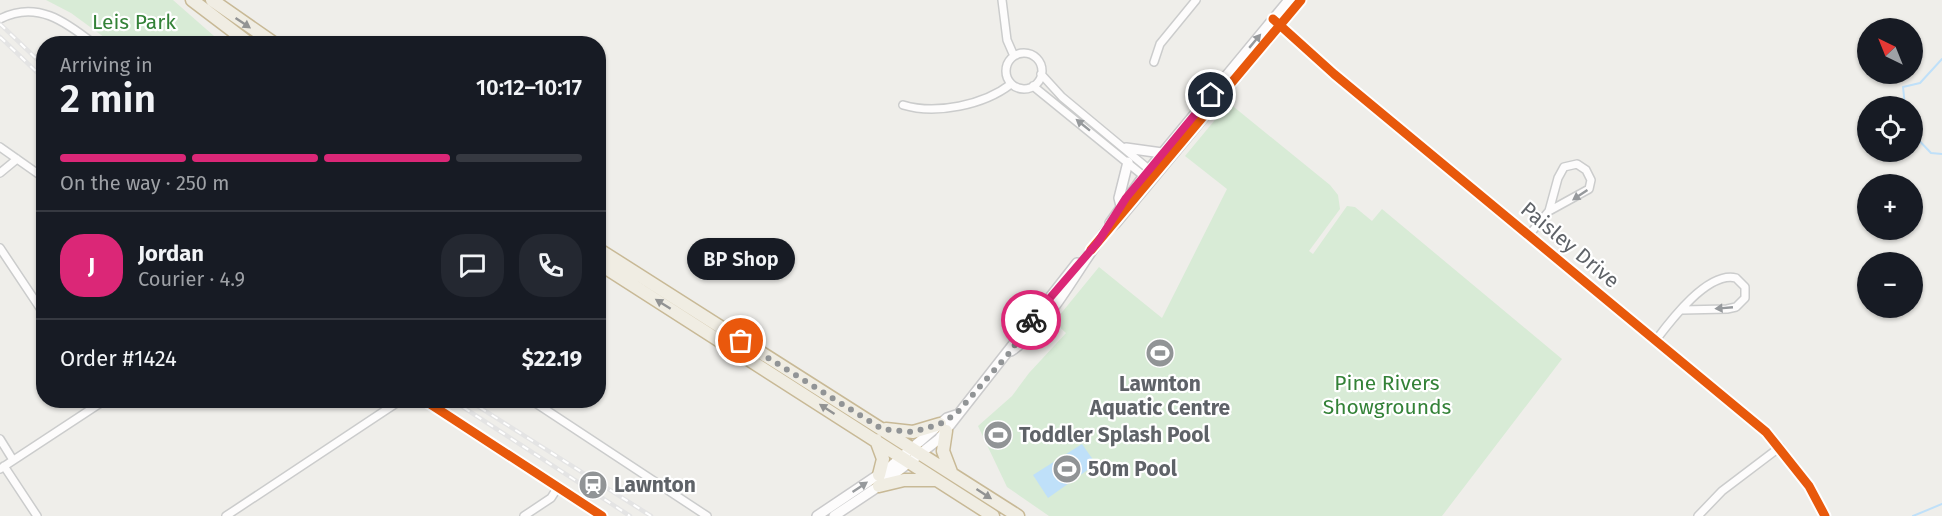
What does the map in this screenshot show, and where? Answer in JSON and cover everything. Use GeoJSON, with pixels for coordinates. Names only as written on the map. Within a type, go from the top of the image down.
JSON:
{"type":"FeatureCollection","features":[{"type":"Feature","properties":{"kind":"highway"},"geometry":{"type":"LineString","coordinates":[[192,0],[239,36]]}},
{"type":"Feature","properties":{"kind":"highway"},"geometry":{"type":"LineString","coordinates":[[212,0],[264,36]]}},
{"type":"Feature","properties":{"kind":"highway"},"geometry":{"type":"LineString","coordinates":[[606,254],[879,435],[905,460],[993,516]]}},
{"type":"Feature","properties":{"kind":"highway"},"geometry":{"type":"LineString","coordinates":[[606,268],[879,435],[917,451],[1018,516]]}},
{"type":"Feature","properties":{"kind":"highway"},"geometry":{"type":"LineString","coordinates":[[879,435],[943,428],[943,452],[951,472]]}},
{"type":"Feature","properties":{"kind":"highway"},"geometry":{"type":"LineString","coordinates":[[879,435],[883,459],[879,480],[938,480]]}},
{"type":"Feature","properties":{"kind":"main road"},"geometry":{"type":"LineString","coordinates":[[834,516],[943,428],[1011,351],[1021,344],[1151,174],[1277,22],[1289,0]]}},
{"type":"Feature","properties":{"kind":"main road"},"geometry":{"type":"LineString","coordinates":[[1106,231],[1121,206],[1151,174],[1162,153],[1277,22],[1301,0]]}},
{"type":"Feature","properties":{"kind":"main road"},"geometry":{"type":"LineString","coordinates":[[1126,148],[1162,153]]}},
{"type":"Feature","properties":{"kind":"main road"},"geometry":{"type":"LineString","coordinates":[[1121,206],[1119,198],[1128,162]]}},
{"type":"Feature","properties":{"kind":"main road"},"geometry":{"type":"LineString","coordinates":[[817,516],[879,480]]}},
{"type":"Feature","properties":{"kind":"street"},"geometry":{"type":"LineString","coordinates":[[1002,0],[1006,40],[1014,56]]}},
{"type":"Feature","properties":{"kind":"street"},"geometry":{"type":"LineString","coordinates":[[1154,62],[1160,44],[1196,0]]}},
{"type":"Feature","properties":{"kind":"street"},"geometry":{"type":"LineString","coordinates":[[0,19],[22,8],[42,9],[68,23],[84,36]]}},
{"type":"Feature","properties":{"kind":"street","name":"Paisley Drive"},"geometry":{"type":"LineString","coordinates":[[1277,22],[1334,74],[1750,418],[1780,447],[1809,486],[1825,516]]}},
{"type":"Feature","properties":{"kind":"street"},"geometry":{"type":"LineString","coordinates":[[1025,53],[1036,58],[1041,74],[1062,97],[1126,148],[1151,174],[1128,162],[1033,86],[1019,88],[1011,84],[1006,67],[1014,56],[1025,53]]}},
{"type":"Feature","properties":{"kind":"street"},"geometry":{"type":"LineString","coordinates":[[1033,86],[1041,74]]}},
{"type":"Feature","properties":{"kind":"street"},"geometry":{"type":"LineString","coordinates":[[903,105],[927,109],[981,101],[995,96],[1011,84]]}},
{"type":"Feature","properties":{"kind":"street"},"geometry":{"type":"LineString","coordinates":[[0,147],[36,172]]}},
{"type":"Feature","properties":{"kind":"street"},"geometry":{"type":"LineString","coordinates":[[0,173],[17,159]]}},
{"type":"Feature","properties":{"kind":"street"},"geometry":{"type":"LineString","coordinates":[[1529,235],[1549,211],[1588,189],[1591,180],[1582,167],[1572,164],[1561,172],[1549,211]]}},
{"type":"Feature","properties":{"kind":"street"},"geometry":{"type":"LineString","coordinates":[[0,248],[36,302]]}},
{"type":"Feature","properties":{"kind":"street"},"geometry":{"type":"LineString","coordinates":[[1656,340],[1682,310],[1721,277],[1736,278],[1745,287],[1745,298],[1736,307],[1682,310]]}},
{"type":"Feature","properties":{"kind":"street"},"geometry":{"type":"LineString","coordinates":[[37,516],[2,467],[92,408]]}},
{"type":"Feature","properties":{"kind":"street"},"geometry":{"type":"LineString","coordinates":[[226,516],[389,408]]}},
{"type":"Feature","properties":{"kind":"street"},"geometry":{"type":"LineString","coordinates":[[436,408],[602,516]]}},
{"type":"Feature","properties":{"kind":"street"},"geometry":{"type":"LineString","coordinates":[[543,408],[707,516]]}},
{"type":"Feature","properties":{"kind":"street"},"geometry":{"type":"LineString","coordinates":[[0,440],[13,460]]}},
{"type":"Feature","properties":{"kind":"street"},"geometry":{"type":"LineString","coordinates":[[1698,516],[1722,492],[1780,447]]}},
{"type":"Feature","properties":{"kind":"street"},"geometry":{"type":"LineString","coordinates":[[524,516],[551,498],[558,487]]}},
{"type":"Feature","properties":{"kind":"green space","name":"Leis Park"},"geometry":{"type":"Polygon","coordinates":[[[46,0],[173,0],[214,36],[102,36],[71,13],[46,0]]]}},
{"type":"Feature","properties":{"kind":"green space","name":"Pine Rivers Showgrounds"},"geometry":{"type":"Polygon","coordinates":[[[1229,103],[1330,185],[1338,195],[1340,209],[1309,251],[1313,254],[1347,206],[1355,207],[1372,221],[1382,209],[1562,359],[1442,516],[1049,516],[1007,487],[978,426],[1012,396],[1029,373],[1066,333],[1054,322],[1099,267],[1162,318],[1227,189],[1185,156],[1229,103]]]}},
{"type":"Feature","properties":{"kind":"water","name":"50m Pool"},"geometry":{"type":"Polygon","coordinates":[[[1082,444],[1096,464],[1048,498],[1033,475],[1082,444]]]}},
{"type":"Feature","properties":{"kind":"waterway"},"geometry":{"type":"LineString","coordinates":[[1904,96],[1903,87],[1920,83],[1942,59]]}},
{"type":"Feature","properties":{"kind":"waterway"},"geometry":{"type":"LineString","coordinates":[[1923,145],[1931,153],[1942,154]]}},
{"type":"Feature","properties":{"kind":"waterway"},"geometry":{"type":"LineString","coordinates":[[1913,516],[1942,504]]}},
{"type":"Feature","properties":{"kind":"railway"},"geometry":{"type":"LineString","coordinates":[[0,24],[36,58]]}},
{"type":"Feature","properties":{"kind":"railway"},"geometry":{"type":"LineString","coordinates":[[0,37],[36,71]]}},
{"type":"Feature","properties":{"kind":"railway"},"geometry":{"type":"LineString","coordinates":[[464,408],[630,516]]}},
{"type":"Feature","properties":{"kind":"railway"},"geometry":{"type":"LineString","coordinates":[[481,408],[651,516]]}},
{"type":"Feature","properties":{"kind":"cycle path"},"geometry":{"type":"LineString","coordinates":[[1091,250],[1301,0]]}},
{"type":"Feature","properties":{"kind":"cycle path"},"geometry":{"type":"LineString","coordinates":[[1273,19],[1334,74],[1766,432],[1809,486],[1825,516]]}},
{"type":"Feature","properties":{"kind":"cycle path"},"geometry":{"type":"LineString","coordinates":[[436,408],[602,516]]}},
{"type":"Feature","properties":{"kind":"way so far"},"geometry":{"type":"LineString","coordinates":[[741,341],[882,429],[913,432],[940,424],[956,414],[1011,351],[1031,320]]}},
{"type":"Feature","properties":{"kind":"place","name":"BP Shop"},"geometry":{"type":"Point","coordinates":[741,341]}},
{"type":"Feature","properties":{"kind":"place","name":"Lawnton Aquatic Centre"},"geometry":{"type":"Point","coordinates":[1160,353]}},
{"type":"Feature","properties":{"kind":"place","name":"Toddler Splash Pool"},"geometry":{"type":"Point","coordinates":[998,435]}},
{"type":"Feature","properties":{"kind":"place","name":"50m Pool"},"geometry":{"type":"Point","coordinates":[1067,469]}},
{"type":"Feature","properties":{"kind":"place","name":"Lawnton"},"geometry":{"type":"Point","coordinates":[593,485]}},
{"type":"Feature","properties":{"kind":"route"},"geometry":{"type":"LineString","coordinates":[[1031,320],[1072,269],[1098,242],[1126,198],[1211,95]]}}]}
